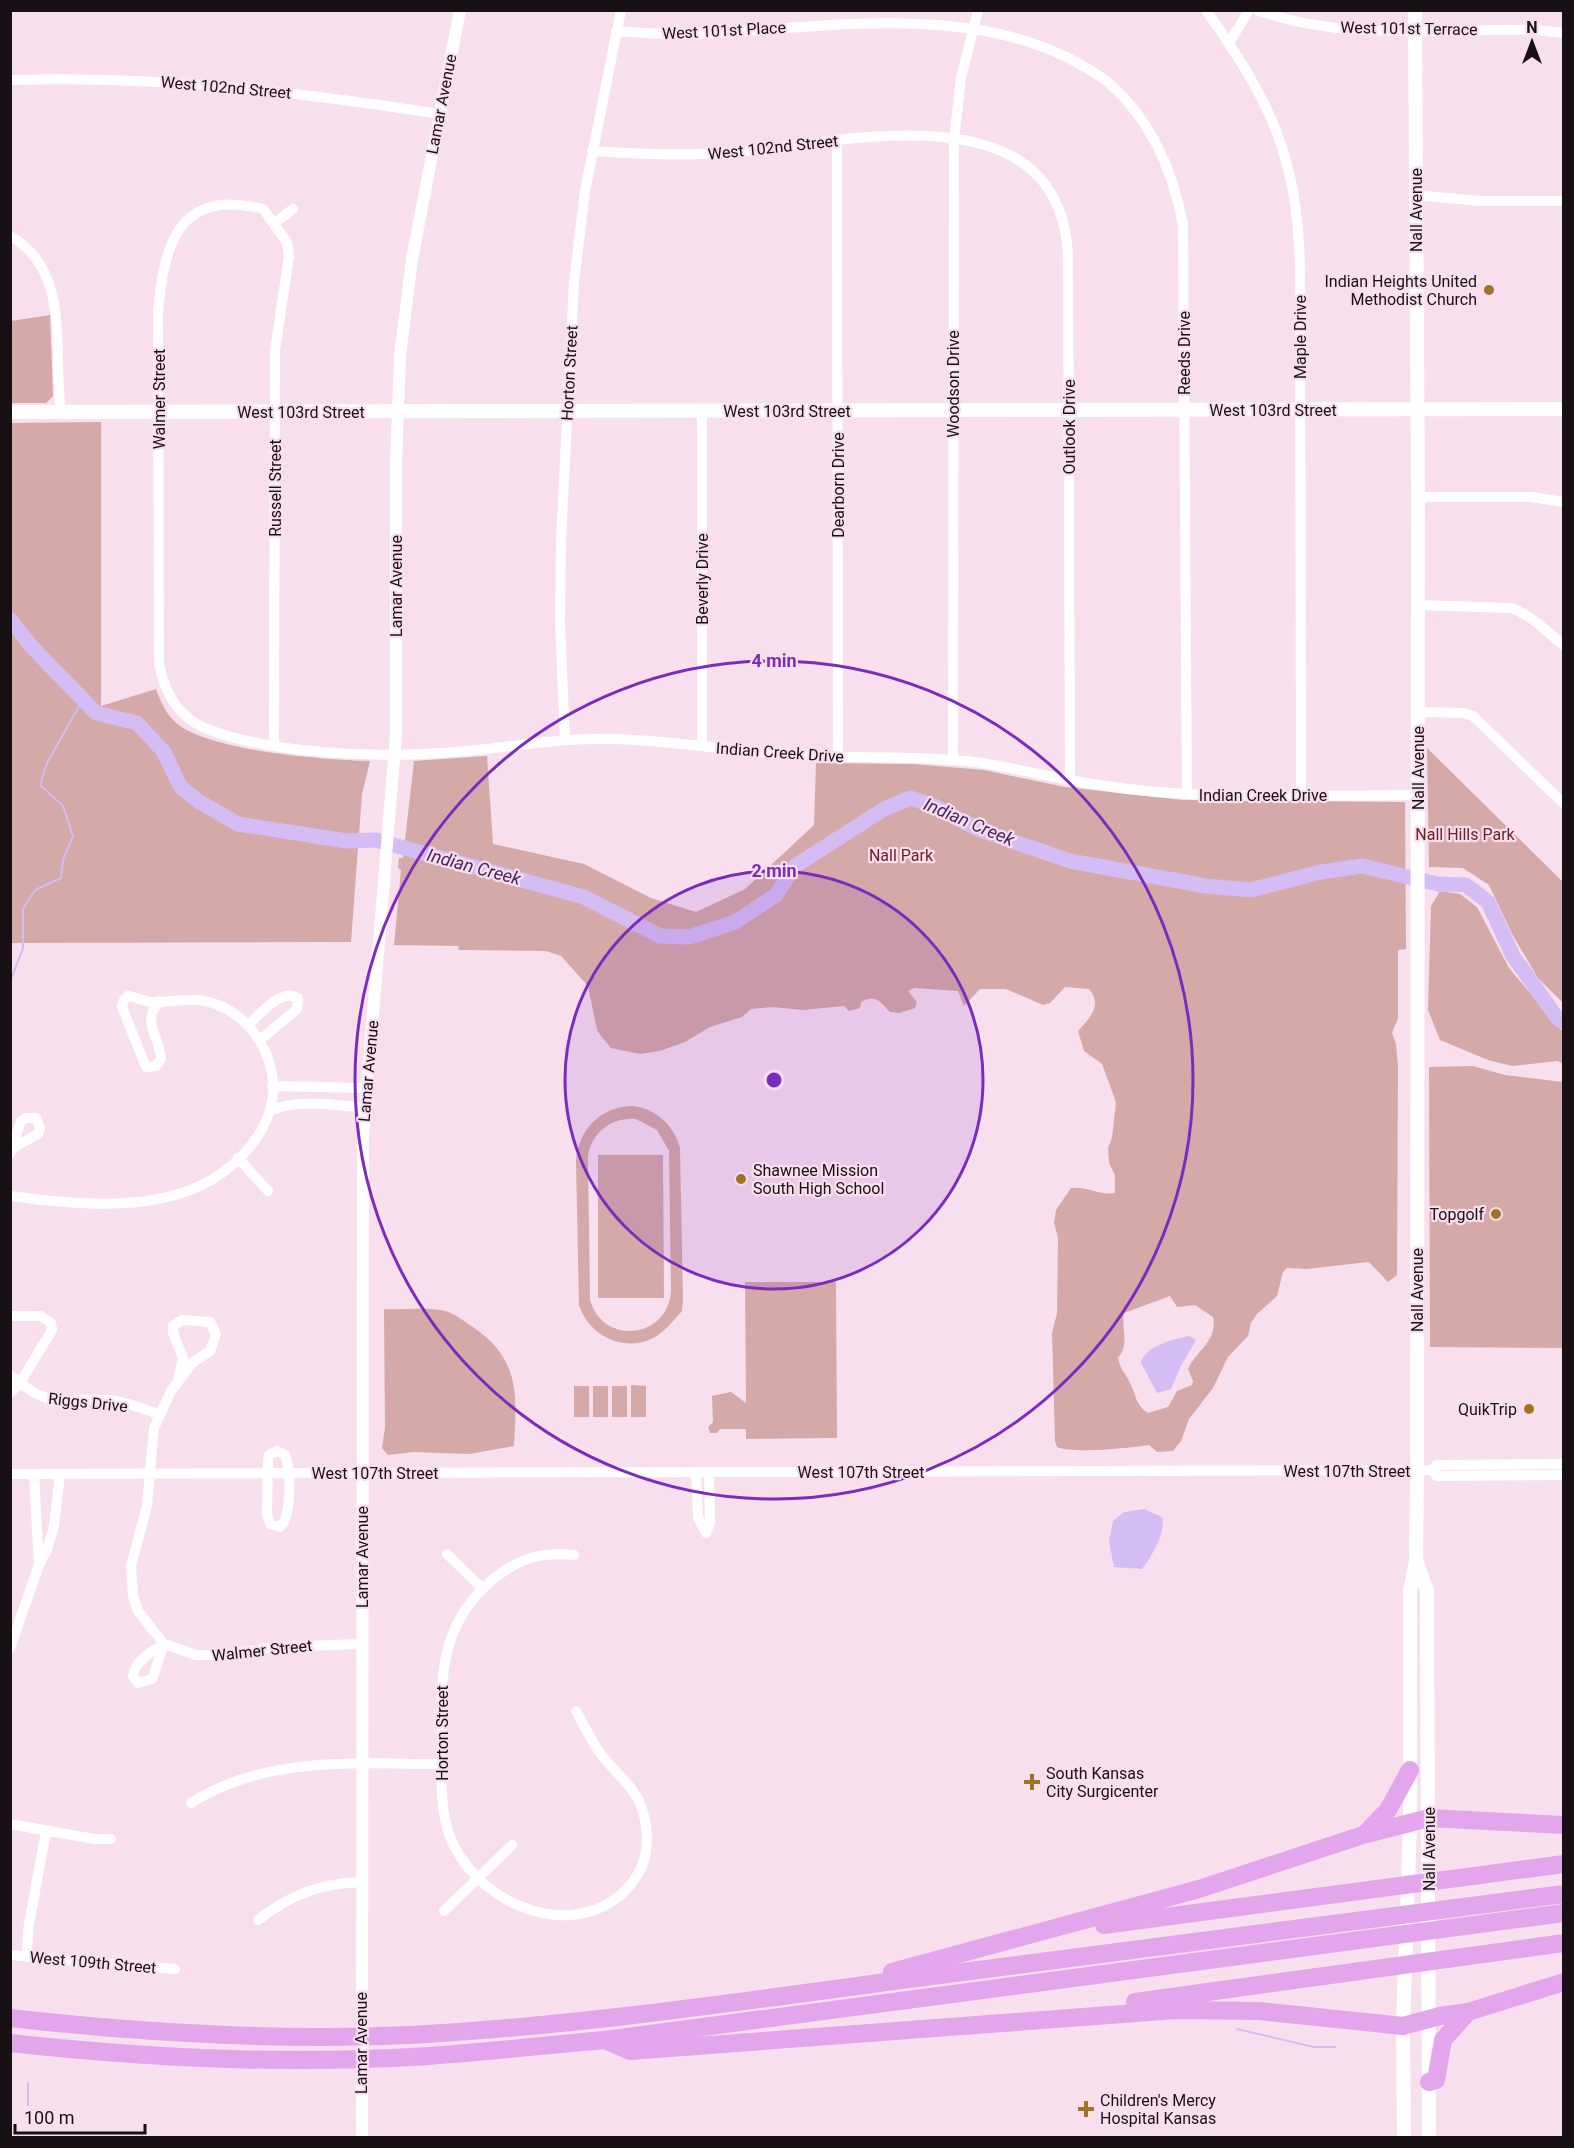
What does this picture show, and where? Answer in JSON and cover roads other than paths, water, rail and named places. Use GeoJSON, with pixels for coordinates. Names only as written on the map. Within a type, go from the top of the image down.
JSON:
{"type":"FeatureCollection","features":[{"type":"Feature","properties":{"kind":"highway"},"geometry":{"type":"LineString","coordinates":[[1364,1835],[1388,1810],[1410,1770]]}},
{"type":"Feature","properties":{"kind":"highway"},"geometry":{"type":"LineString","coordinates":[[818,1991],[1199,1889],[1364,1835],[1429,1818],[1563,1825]]}},
{"type":"Feature","properties":{"kind":"highway"},"geometry":{"type":"LineString","coordinates":[[1018,1939],[1206,1910],[1563,1864]]}},
{"type":"Feature","properties":{"kind":"highway"},"geometry":{"type":"LineString","coordinates":[[10,2018],[196,2034],[409,2035],[587,2019],[818,1991],[1563,1894]]}},
{"type":"Feature","properties":{"kind":"highway"},"geometry":{"type":"LineString","coordinates":[[10,2043],[131,2055],[328,2060],[454,2054],[605,2040],[1563,1913]]}},
{"type":"Feature","properties":{"kind":"highway"},"geometry":{"type":"LineString","coordinates":[[1035,2019],[1174,1996],[1563,1943]]}},
{"type":"Feature","properties":{"kind":"highway"},"geometry":{"type":"LineString","coordinates":[[605,2040],[630,2051],[1035,2019],[1207,2009],[1259,2011],[1403,2026],[1468,2012],[1563,1982]]}},
{"type":"Feature","properties":{"kind":"highway"},"geometry":{"type":"LineString","coordinates":[[1429,2082],[1436,2080],[1443,2040],[1468,2012]]}},
{"type":"Feature","properties":{"kind":"main road","name":"Nall Avenue"},"geometry":{"type":"LineString","coordinates":[[1404,2138],[1403,2026],[1410,1823],[1410,1591],[1416,1562],[1417,1470],[1418,497],[1415,10]]}},
{"type":"Feature","properties":{"kind":"main road","name":"West 103rd Street"},"geometry":{"type":"LineString","coordinates":[[10,412],[1563,409]]}},
{"type":"Feature","properties":{"kind":"main road","name":"Nall Avenue"},"geometry":{"type":"LineString","coordinates":[[1416,1562],[1427,1590],[1429,2138]]}},
{"type":"Feature","properties":{"kind":"main road"},"geometry":{"type":"LineString","coordinates":[[1398,2138],[1404,2107]]}},
{"type":"Feature","properties":{"kind":"street","name":"Lamar Avenue"},"geometry":{"type":"LineString","coordinates":[[362,2138],[362,1207],[365,1108],[394,755],[397,411],[410,269],[460,10]]}},
{"type":"Feature","properties":{"kind":"street","name":"Horton Street"},"geometry":{"type":"LineString","coordinates":[[565,740],[560,610],[574,282],[592,151],[621,10]]}},
{"type":"Feature","properties":{"kind":"street","name":"Woodson Drive"},"geometry":{"type":"LineString","coordinates":[[953,760],[954,139],[961,78],[978,10]]}},
{"type":"Feature","properties":{"kind":"street","name":"Maple Drive"},"geometry":{"type":"LineString","coordinates":[[1206,10],[1229,43],[1268,109],[1288,163],[1295,198],[1300,267],[1301,795]]}},
{"type":"Feature","properties":{"kind":"street"},"geometry":{"type":"LineString","coordinates":[[1229,43],[1249,10]]}},
{"type":"Feature","properties":{"kind":"street","name":"West 101st Terrace"},"geometry":{"type":"LineString","coordinates":[[1257,10],[1311,24],[1353,29],[1536,30],[1563,33]]}},
{"type":"Feature","properties":{"kind":"street","name":"West 101st Place"},"geometry":{"type":"LineString","coordinates":[[616,31],[716,33],[856,19],[900,17],[974,23]]}},
{"type":"Feature","properties":{"kind":"street","name":"Reeds Drive"},"geometry":{"type":"LineString","coordinates":[[974,23],[1038,39],[1082,62],[1117,90],[1150,132],[1172,179],[1183,225],[1187,794]]}},
{"type":"Feature","properties":{"kind":"street","name":"West 102nd Street"},"geometry":{"type":"LineString","coordinates":[[10,80],[129,79],[209,84],[319,96],[439,114]]}},
{"type":"Feature","properties":{"kind":"street","name":"West 102nd Street"},"geometry":{"type":"LineString","coordinates":[[592,151],[699,154],[883,136],[954,139]]}},
{"type":"Feature","properties":{"kind":"street","name":"Outlook Drive"},"geometry":{"type":"LineString","coordinates":[[954,139],[987,144],[1014,156],[1042,180],[1058,206],[1068,246],[1070,780]]}},
{"type":"Feature","properties":{"kind":"street","name":"Dearborn Drive"},"geometry":{"type":"LineString","coordinates":[[837,140],[838,758]]}},
{"type":"Feature","properties":{"kind":"street"},"geometry":{"type":"LineString","coordinates":[[1416,195],[1480,201],[1563,201]]}},
{"type":"Feature","properties":{"kind":"street","name":"Walmer Street"},"geometry":{"type":"LineString","coordinates":[[164,685],[159,663],[160,295],[170,242],[180,225],[196,212],[224,203],[263,209],[276,222]]}},
{"type":"Feature","properties":{"kind":"street"},"geometry":{"type":"LineString","coordinates":[[276,222],[293,209]]}},
{"type":"Feature","properties":{"kind":"street","name":"Russell Street"},"geometry":{"type":"LineString","coordinates":[[274,744],[275,350],[289,264],[287,242],[276,222]]}},
{"type":"Feature","properties":{"kind":"street"},"geometry":{"type":"LineString","coordinates":[[10,236],[21,242],[38,260],[50,285],[58,342],[58,393],[61,412]]}},
{"type":"Feature","properties":{"kind":"street","name":"Beverly Drive"},"geometry":{"type":"LineString","coordinates":[[702,411],[702,746]]}},
{"type":"Feature","properties":{"kind":"street"},"geometry":{"type":"LineString","coordinates":[[1418,497],[1531,497],[1563,502]]}},
{"type":"Feature","properties":{"kind":"street"},"geometry":{"type":"LineString","coordinates":[[1418,605],[1511,608],[1525,613],[1563,646]]}},
{"type":"Feature","properties":{"kind":"street","name":"Indian Creek Drive"},"geometry":{"type":"LineString","coordinates":[[164,685],[179,710],[193,722],[215,731],[274,744],[331,752],[394,755],[440,753],[565,740],[612,738],[838,758],[898,757],[953,760],[1070,780],[1187,794],[1417,795]]}},
{"type":"Feature","properties":{"kind":"street"},"geometry":{"type":"LineString","coordinates":[[1418,712],[1464,713],[1473,716],[1563,804]]}},
{"type":"Feature","properties":{"kind":"street"},"geometry":{"type":"LineString","coordinates":[[248,1025],[282,996],[292,995],[298,998],[297,1010],[260,1040]]}},
{"type":"Feature","properties":{"kind":"street"},"geometry":{"type":"LineString","coordinates":[[10,1196],[97,1202],[146,1200],[199,1187],[238,1158],[257,1136],[270,1111],[272,1086],[267,1056],[260,1040],[248,1025],[228,1010],[209,1002],[186,999],[160,1002],[129,996],[122,1004],[142,1062],[149,1068],[156,1066],[161,1059],[150,1024],[154,1006],[160,1002]]}},
{"type":"Feature","properties":{"kind":"street"},"geometry":{"type":"LineString","coordinates":[[272,1086],[367,1088]]}},
{"type":"Feature","properties":{"kind":"street"},"geometry":{"type":"LineString","coordinates":[[270,1111],[278,1107],[298,1106],[365,1108]]}},
{"type":"Feature","properties":{"kind":"street"},"geometry":{"type":"LineString","coordinates":[[238,1158],[268,1191]]}},
{"type":"Feature","properties":{"kind":"street"},"geometry":{"type":"LineString","coordinates":[[10,1316],[41,1316],[51,1323],[50,1337],[20,1383],[10,1393]]}},
{"type":"Feature","properties":{"kind":"street"},"geometry":{"type":"LineString","coordinates":[[159,1414],[178,1380],[192,1363],[210,1351],[216,1334],[210,1322],[182,1320],[173,1326],[173,1333],[183,1358],[178,1380]]}},
{"type":"Feature","properties":{"kind":"street","name":"Riggs Drive"},"geometry":{"type":"LineString","coordinates":[[10,1375],[45,1399],[72,1403],[112,1400],[159,1414]]}},
{"type":"Feature","properties":{"kind":"street","name":"Walmer Street"},"geometry":{"type":"LineString","coordinates":[[159,1414],[151,1443],[147,1506],[132,1559],[130,1580],[138,1611],[164,1644],[208,1657],[277,1647],[362,1644]]}},
{"type":"Feature","properties":{"kind":"street","name":"West 107th Street"},"geometry":{"type":"LineString","coordinates":[[277,1451],[285,1455],[288,1473],[288,1514],[286,1521],[280,1527],[273,1526],[267,1520],[267,1473],[269,1455],[277,1451]]}},
{"type":"Feature","properties":{"kind":"street","name":"West 107th Street"},"geometry":{"type":"LineString","coordinates":[[10,1474],[1433,1470],[1436,1466],[1563,1464]]}},
{"type":"Feature","properties":{"kind":"street","name":"West 107th Street"},"geometry":{"type":"LineString","coordinates":[[1433,1470],[1436,1476],[1563,1475]]}},
{"type":"Feature","properties":{"kind":"street"},"geometry":{"type":"LineString","coordinates":[[696,1472],[698,1517],[706,1533],[710,1523],[709,1472]]}},
{"type":"Feature","properties":{"kind":"street"},"geometry":{"type":"LineString","coordinates":[[34,1474],[39,1565]]}},
{"type":"Feature","properties":{"kind":"street"},"geometry":{"type":"LineString","coordinates":[[10,1648],[54,1526],[60,1474]]}},
{"type":"Feature","properties":{"kind":"street"},"geometry":{"type":"LineString","coordinates":[[447,1554],[483,1590]]}},
{"type":"Feature","properties":{"kind":"street","name":"Horton Street"},"geometry":{"type":"LineString","coordinates":[[574,1555],[540,1556],[525,1560],[498,1576],[483,1590],[460,1619],[446,1655],[442,1675],[442,1800],[446,1825],[458,1852],[478,1878],[504,1899],[534,1911],[562,1915],[585,1913],[603,1907],[624,1892],[639,1876],[645,1860],[646,1830],[639,1800],[630,1785],[602,1756],[576,1711]]}},
{"type":"Feature","properties":{"kind":"street"},"geometry":{"type":"LineString","coordinates":[[191,1803],[230,1782],[276,1769],[302,1765],[442,1764]]}},
{"type":"Feature","properties":{"kind":"street"},"geometry":{"type":"LineString","coordinates":[[10,1824],[94,1839],[111,1839]]}},
{"type":"Feature","properties":{"kind":"street"},"geometry":{"type":"LineString","coordinates":[[27,1956],[28,1930],[46,1831]]}},
{"type":"Feature","properties":{"kind":"street"},"geometry":{"type":"LineString","coordinates":[[444,1911],[512,1845]]}},
{"type":"Feature","properties":{"kind":"street"},"geometry":{"type":"LineString","coordinates":[[258,1920],[288,1898],[314,1888],[362,1882]]}},
{"type":"Feature","properties":{"kind":"street","name":"West 109th Street"},"geometry":{"type":"LineString","coordinates":[[10,1955],[175,1969]]}},
{"type":"Feature","properties":{"kind":"waterway","name":"Indian Creek"},"geometry":{"type":"LineString","coordinates":[[10,619],[31,646],[96,713],[137,723],[164,752],[180,786],[198,801],[238,824],[347,841],[375,840],[584,897],[660,936],[689,937],[735,922],[776,895],[795,866],[884,809],[910,798],[932,805],[980,830],[1070,861],[1206,886],[1251,890],[1321,872],[1362,866],[1438,884],[1466,885],[1488,902],[1513,956],[1558,1019],[1564,1022]]}},
{"type":"Feature","properties":{"kind":"waterway"},"geometry":{"type":"LineString","coordinates":[[10,982],[23,948],[23,909],[35,890],[61,878],[63,860],[73,836],[63,806],[40,785],[47,763],[83,699]]}},
{"type":"Feature","properties":{"kind":"waterway"},"geometry":{"type":"LineString","coordinates":[[1237,2029],[1314,2047],[1335,2047]]}},
{"type":"Feature","properties":{"kind":"waterway"},"geometry":{"type":"LineString","coordinates":[[28,2083],[28,2105]]}},
{"type":"Feature","properties":{"kind":"place","name":"Indian Heights United Methodist Church"},"geometry":{"type":"Point","coordinates":[1489,290]}},
{"type":"Feature","properties":{"kind":"place","name":"Shawnee Mission South High School"},"geometry":{"type":"Point","coordinates":[741,1179]}},
{"type":"Feature","properties":{"kind":"place","name":"Topgolf"},"geometry":{"type":"Point","coordinates":[1496,1214]}},
{"type":"Feature","properties":{"kind":"place","name":"QuikTrip"},"geometry":{"type":"Point","coordinates":[1529,1409]}},
{"type":"Feature","properties":{"kind":"place","name":"South Kansas City Surgicenter"},"geometry":{"type":"Point","coordinates":[1032,1782]}},
{"type":"Feature","properties":{"kind":"place","name":"Children's Mercy Hospital Kansas"},"geometry":{"type":"Point","coordinates":[1086,2109]}},
{"type":"Feature","properties":{"kind":"park label","name":"Nall Hills Park"},"geometry":{"type":"Point","coordinates":[1465,834]}},
{"type":"Feature","properties":{"kind":"park label","name":"Nall Park"},"geometry":{"type":"Point","coordinates":[901,855]}}]}
